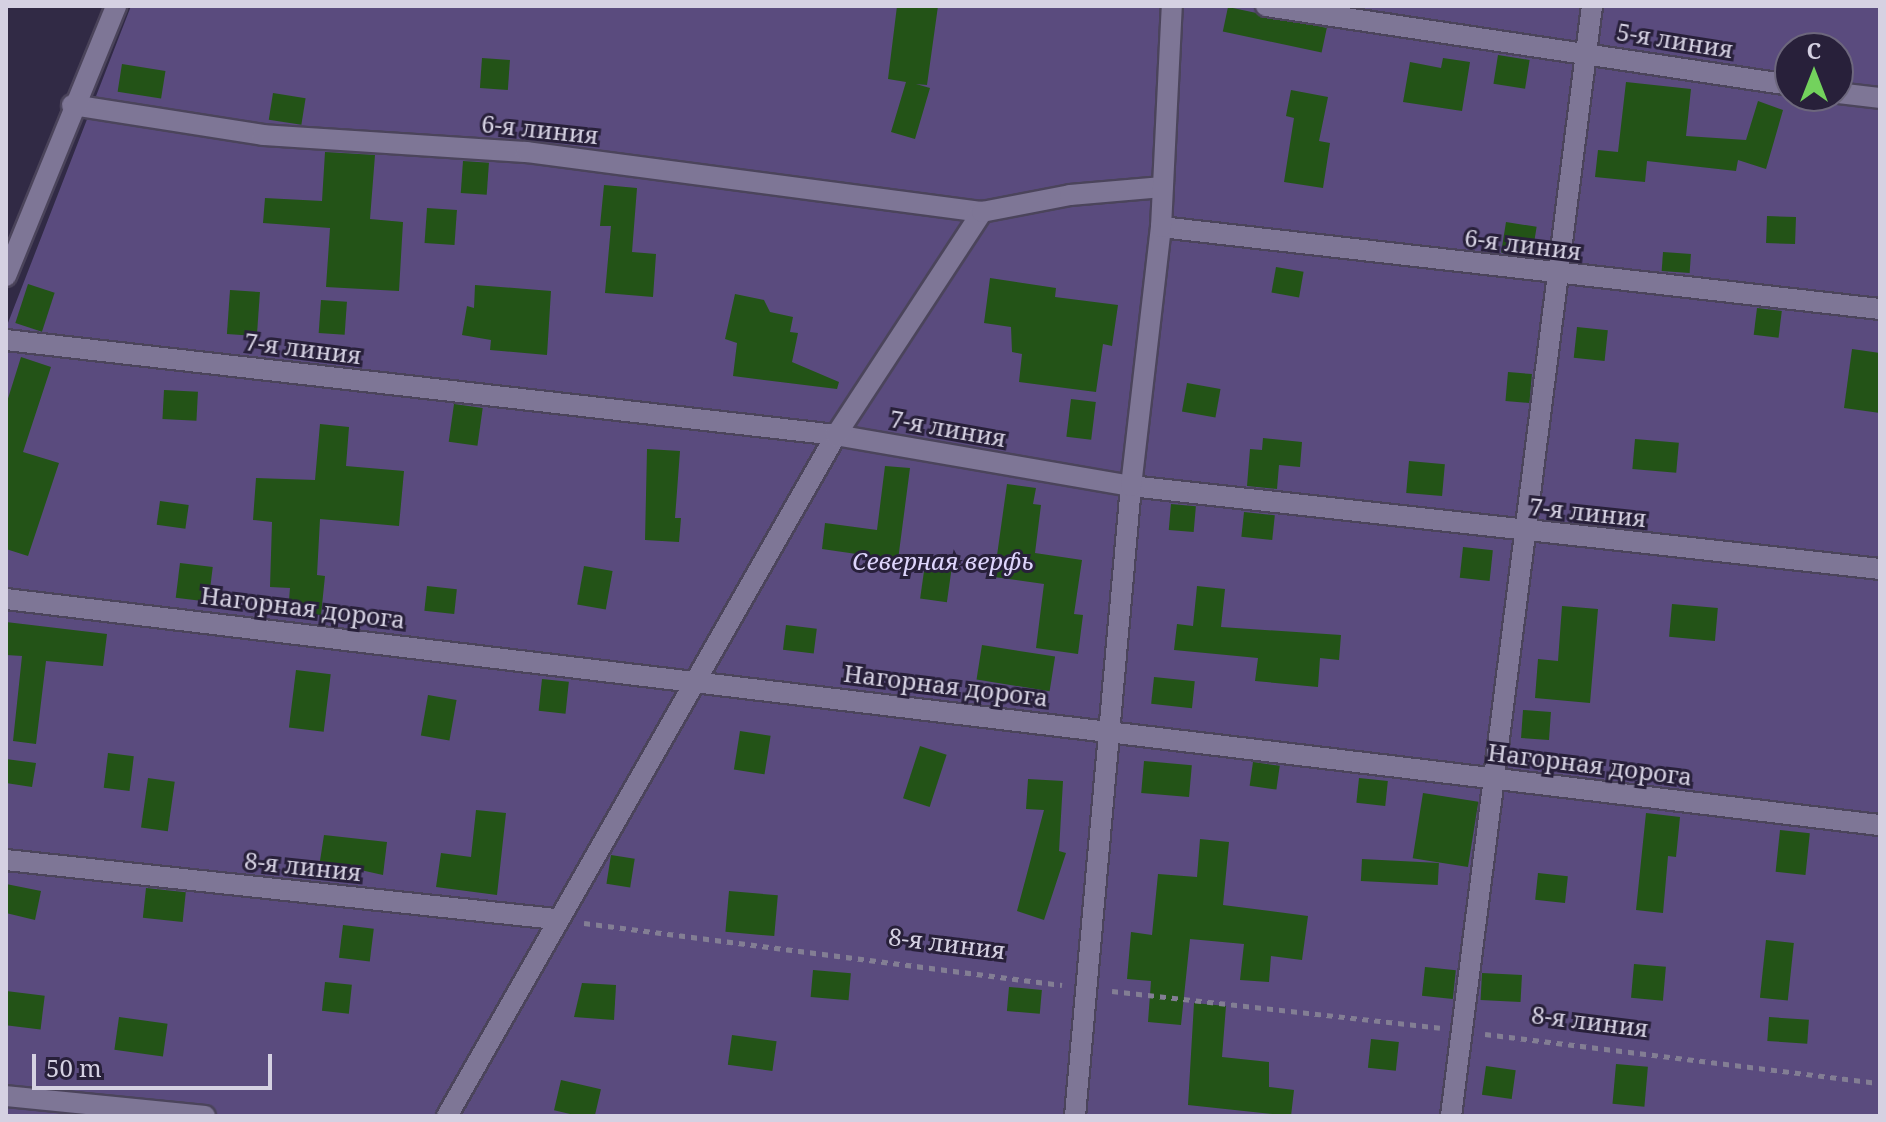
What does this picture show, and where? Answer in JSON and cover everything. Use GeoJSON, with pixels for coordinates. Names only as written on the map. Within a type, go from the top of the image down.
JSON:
{"type":"FeatureCollection","features":[{"type":"Feature","properties":{"kind":"street"},"geometry":{"type":"LineString","coordinates":[[6,276],[81,106],[116,6]]}},
{"type":"Feature","properties":{"kind":"street"},"geometry":{"type":"LineString","coordinates":[[1075,1116],[1131,486],[1161,227],[1172,6]]}},
{"type":"Feature","properties":{"kind":"street","name":"5-я линия"},"geometry":{"type":"LineString","coordinates":[[1266,6],[1774,82]]}},
{"type":"Feature","properties":{"kind":"street"},"geometry":{"type":"LineString","coordinates":[[1451,1116],[1592,6]]}},
{"type":"Feature","properties":{"kind":"street"},"geometry":{"type":"LineString","coordinates":[[1854,95],[1880,98]]}},
{"type":"Feature","properties":{"kind":"street","name":"6-я линия"},"geometry":{"type":"LineString","coordinates":[[81,106],[263,135],[526,152],[982,212],[1070,195],[1163,187]]}},
{"type":"Feature","properties":{"kind":"street"},"geometry":{"type":"LineString","coordinates":[[447,1116],[555,919],[700,679],[836,435],[982,212]]}},
{"type":"Feature","properties":{"kind":"street","name":"6-я линия"},"geometry":{"type":"LineString","coordinates":[[1161,227],[1880,309]]}},
{"type":"Feature","properties":{"kind":"street","name":"7-я линия"},"geometry":{"type":"LineString","coordinates":[[6,340],[836,435],[1131,486],[1880,569]]}},
{"type":"Feature","properties":{"kind":"street","name":"Нагорная дорога"},"geometry":{"type":"LineString","coordinates":[[6,599],[700,679],[1880,825]]}},
{"type":"Feature","properties":{"kind":"street","name":"8-я линия"},"geometry":{"type":"LineString","coordinates":[[6,860],[555,919]]}},
{"type":"Feature","properties":{"kind":"street"},"geometry":{"type":"LineString","coordinates":[[6,1096],[205,1116]]}},
{"type":"Feature","properties":{"kind":"path","name":"8-я линия"},"geometry":{"type":"LineString","coordinates":[[555,919],[1086,988],[1880,1083]]}},
{"type":"Feature","properties":{"kind":"green space","name":"Северная верфь"},"geometry":{"type":"Polygon","coordinates":[[[131,6],[1880,6],[1880,1116],[6,1116],[6,328],[131,6]]]}},
{"type":"Feature","properties":{"kind":"building"},"geometry":{"type":"Polygon","coordinates":[[[897,6],[938,6],[927,85],[916,84],[930,88],[915,139],[891,132],[906,82],[888,79],[897,6]]]}},
{"type":"Feature","properties":{"kind":"building"},"geometry":{"type":"Polygon","coordinates":[[[1228,7],[1327,28],[1322,52],[1223,31],[1228,7]]]}},
{"type":"Feature","properties":{"kind":"building"},"geometry":{"type":"Polygon","coordinates":[[[1498,55],[1530,60],[1525,89],[1493,84],[1498,55]]]}},
{"type":"Feature","properties":{"kind":"building"},"geometry":{"type":"Polygon","coordinates":[[[482,58],[510,60],[508,90],[480,88],[482,58]]]}},
{"type":"Feature","properties":{"kind":"building"},"geometry":{"type":"Polygon","coordinates":[[[1443,58],[1470,62],[1462,111],[1403,102],[1410,62],[1441,68],[1443,58]]]}},
{"type":"Feature","properties":{"kind":"building"},"geometry":{"type":"Polygon","coordinates":[[[122,64],[165,71],[161,99],[118,92],[122,64]]]}},
{"type":"Feature","properties":{"kind":"building"},"geometry":{"type":"Polygon","coordinates":[[[1626,82],[1691,89],[1686,136],[1746,140],[1758,101],[1774,107],[1774,112],[1782,112],[1766,169],[1738,160],[1736,171],[1647,161],[1645,182],[1595,177],[1598,150],[1618,152],[1626,82]]]}},
{"type":"Feature","properties":{"kind":"building"},"geometry":{"type":"Polygon","coordinates":[[[1291,90],[1328,97],[1319,141],[1330,143],[1323,188],[1284,182],[1294,118],[1286,116],[1291,90]]]}},
{"type":"Feature","properties":{"kind":"building"},"geometry":{"type":"Polygon","coordinates":[[[273,93],[306,98],[301,125],[269,120],[273,93]]]}},
{"type":"Feature","properties":{"kind":"building"},"geometry":{"type":"Polygon","coordinates":[[[325,152],[375,155],[370,219],[403,222],[399,291],[326,287],[330,228],[263,223],[265,198],[322,201],[325,152]]]}},
{"type":"Feature","properties":{"kind":"building"},"geometry":{"type":"Polygon","coordinates":[[[463,161],[489,163],[487,195],[461,193],[463,161]]]}},
{"type":"Feature","properties":{"kind":"building"},"geometry":{"type":"Polygon","coordinates":[[[604,185],[637,188],[632,252],[656,254],[653,297],[605,293],[611,226],[600,226],[604,185]]]}},
{"type":"Feature","properties":{"kind":"building"},"geometry":{"type":"Polygon","coordinates":[[[427,208],[457,210],[454,245],[425,243],[427,208]]]}},
{"type":"Feature","properties":{"kind":"building"},"geometry":{"type":"Polygon","coordinates":[[[1767,216],[1796,217],[1795,244],[1766,243],[1767,216]]]}},
{"type":"Feature","properties":{"kind":"building"},"geometry":{"type":"Polygon","coordinates":[[[1506,222],[1537,227],[1532,257],[1501,253],[1506,222]]]}},
{"type":"Feature","properties":{"kind":"building"},"geometry":{"type":"Polygon","coordinates":[[[1663,252],[1691,254],[1690,273],[1662,271],[1663,252]]]}},
{"type":"Feature","properties":{"kind":"building"},"geometry":{"type":"Polygon","coordinates":[[[1276,267],[1304,272],[1299,297],[1271,293],[1276,267]]]}},
{"type":"Feature","properties":{"kind":"building"},"geometry":{"type":"Polygon","coordinates":[[[990,278],[1056,288],[1055,297],[1118,305],[1112,346],[1103,344],[1096,392],[1019,382],[1022,354],[1012,352],[1011,327],[984,323],[990,278]]]}},
{"type":"Feature","properties":{"kind":"building"},"geometry":{"type":"Polygon","coordinates":[[[28,284],[55,293],[42,332],[15,323],[28,284]]]}},
{"type":"Feature","properties":{"kind":"building"},"geometry":{"type":"Polygon","coordinates":[[[475,285],[551,291],[547,355],[490,350],[491,340],[462,335],[467,306],[474,308],[475,285]]]}},
{"type":"Feature","properties":{"kind":"building"},"geometry":{"type":"Polygon","coordinates":[[[230,290],[260,292],[257,336],[227,334],[230,290]]]}},
{"type":"Feature","properties":{"kind":"building"},"geometry":{"type":"Polygon","coordinates":[[[735,294],[764,300],[770,312],[793,317],[790,332],[798,333],[792,362],[839,382],[837,389],[733,376],[737,343],[725,339],[735,294]]]}},
{"type":"Feature","properties":{"kind":"building"},"geometry":{"type":"Polygon","coordinates":[[[321,300],[347,302],[345,335],[319,333],[321,300]]]}},
{"type":"Feature","properties":{"kind":"building"},"geometry":{"type":"Polygon","coordinates":[[[1757,308],[1782,311],[1779,338],[1754,335],[1757,308]]]}},
{"type":"Feature","properties":{"kind":"building"},"geometry":{"type":"Polygon","coordinates":[[[1577,327],[1608,330],[1605,361],[1574,358],[1577,327]]]}},
{"type":"Feature","properties":{"kind":"building"},"geometry":{"type":"Polygon","coordinates":[[[1852,349],[1880,353],[1880,413],[1844,408],[1852,349]]]}},
{"type":"Feature","properties":{"kind":"building"},"geometry":{"type":"Polygon","coordinates":[[[21,357],[51,367],[23,452],[59,463],[28,556],[6,549],[6,405],[21,357]]]}},
{"type":"Feature","properties":{"kind":"building"},"geometry":{"type":"Polygon","coordinates":[[[1508,372],[1532,374],[1529,403],[1505,401],[1508,372]]]}},
{"type":"Feature","properties":{"kind":"building"},"geometry":{"type":"Polygon","coordinates":[[[1187,383],[1220,389],[1215,417],[1182,412],[1187,383]]]}},
{"type":"Feature","properties":{"kind":"building"},"geometry":{"type":"Polygon","coordinates":[[[164,390],[198,392],[196,421],[162,419],[164,390]]]}},
{"type":"Feature","properties":{"kind":"building"},"geometry":{"type":"Polygon","coordinates":[[[1071,399],[1096,402],[1091,440],[1066,437],[1071,399]]]}},
{"type":"Feature","properties":{"kind":"building"},"geometry":{"type":"Polygon","coordinates":[[[454,404],[483,408],[477,446],[449,442],[454,404]]]}},
{"type":"Feature","properties":{"kind":"building"},"geometry":{"type":"Polygon","coordinates":[[[320,424],[349,427],[346,466],[404,471],[399,526],[320,519],[317,575],[325,576],[321,615],[288,612],[290,588],[270,587],[272,522],[253,520],[256,478],[315,480],[320,424]]]}},
{"type":"Feature","properties":{"kind":"building"},"geometry":{"type":"Polygon","coordinates":[[[1263,438],[1302,442],[1300,467],[1279,465],[1277,489],[1247,486],[1250,449],[1262,450],[1263,438]]]}},
{"type":"Feature","properties":{"kind":"building"},"geometry":{"type":"Polygon","coordinates":[[[1635,439],[1679,443],[1676,473],[1632,469],[1635,439]]]}},
{"type":"Feature","properties":{"kind":"building"},"geometry":{"type":"Polygon","coordinates":[[[647,449],[680,451],[675,518],[681,518],[679,542],[645,540],[647,449]]]}},
{"type":"Feature","properties":{"kind":"building"},"geometry":{"type":"Polygon","coordinates":[[[1409,461],[1445,464],[1442,496],[1406,493],[1409,461]]]}},
{"type":"Feature","properties":{"kind":"building"},"geometry":{"type":"Polygon","coordinates":[[[885,466],[910,468],[898,560],[822,549],[825,523],[877,530],[885,466]]]}},
{"type":"Feature","properties":{"kind":"building"},"geometry":{"type":"Polygon","coordinates":[[[1007,484],[1036,488],[1033,504],[1041,505],[1035,553],[1082,560],[1074,614],[1083,615],[1078,654],[1036,648],[1044,584],[994,577],[1007,484]]]}},
{"type":"Feature","properties":{"kind":"building"},"geometry":{"type":"Polygon","coordinates":[[[160,501],[189,505],[185,529],[157,525],[160,501]]]}},
{"type":"Feature","properties":{"kind":"building"},"geometry":{"type":"Polygon","coordinates":[[[1171,504],[1196,506],[1194,532],[1169,530],[1171,504]]]}},
{"type":"Feature","properties":{"kind":"building"},"geometry":{"type":"Polygon","coordinates":[[[1244,512],[1275,515],[1272,540],[1241,537],[1244,512]]]}},
{"type":"Feature","properties":{"kind":"building"},"geometry":{"type":"Polygon","coordinates":[[[1463,547],[1493,550],[1490,581],[1460,578],[1463,547]]]}},
{"type":"Feature","properties":{"kind":"building"},"geometry":{"type":"Polygon","coordinates":[[[926,557],[953,561],[947,602],[920,599],[926,557]]]}},
{"type":"Feature","properties":{"kind":"building"},"geometry":{"type":"Polygon","coordinates":[[[180,563],[213,567],[208,602],[176,598],[180,563]]]}},
{"type":"Feature","properties":{"kind":"building"},"geometry":{"type":"Polygon","coordinates":[[[584,566],[613,571],[606,609],[577,604],[584,566]]]}},
{"type":"Feature","properties":{"kind":"building"},"geometry":{"type":"Polygon","coordinates":[[[427,586],[457,589],[454,614],[424,611],[427,586]]]}},
{"type":"Feature","properties":{"kind":"building"},"geometry":{"type":"Polygon","coordinates":[[[1197,586],[1225,589],[1221,627],[1341,635],[1339,660],[1320,658],[1318,687],[1255,681],[1258,658],[1174,650],[1177,624],[1193,626],[1197,586]]]}},
{"type":"Feature","properties":{"kind":"building"},"geometry":{"type":"Polygon","coordinates":[[[1672,604],[1718,608],[1715,641],[1669,637],[1672,604]]]}},
{"type":"Feature","properties":{"kind":"building"},"geometry":{"type":"Polygon","coordinates":[[[1562,606],[1598,609],[1590,703],[1535,698],[1538,659],[1558,661],[1562,606]]]}},
{"type":"Feature","properties":{"kind":"building"},"geometry":{"type":"Polygon","coordinates":[[[6,622],[107,634],[103,666],[46,661],[36,744],[13,741],[22,656],[6,655],[6,622]]]}},
{"type":"Feature","properties":{"kind":"building"},"geometry":{"type":"Polygon","coordinates":[[[786,625],[817,629],[814,654],[783,650],[786,625]]]}},
{"type":"Feature","properties":{"kind":"building"},"geometry":{"type":"Polygon","coordinates":[[[982,645],[1055,657],[1050,691],[977,680],[982,645]]]}},
{"type":"Feature","properties":{"kind":"building"},"geometry":{"type":"Polygon","coordinates":[[[296,670],[331,674],[324,732],[289,728],[296,670]]]}},
{"type":"Feature","properties":{"kind":"building"},"geometry":{"type":"Polygon","coordinates":[[[1154,677],[1195,681],[1192,708],[1151,704],[1154,677]]]}},
{"type":"Feature","properties":{"kind":"building"},"geometry":{"type":"Polygon","coordinates":[[[542,679],[569,682],[566,714],[539,711],[542,679]]]}},
{"type":"Feature","properties":{"kind":"building"},"geometry":{"type":"Polygon","coordinates":[[[428,695],[457,700],[449,740],[421,735],[428,695]]]}},
{"type":"Feature","properties":{"kind":"building"},"geometry":{"type":"Polygon","coordinates":[[[1523,710],[1551,712],[1549,740],[1521,738],[1523,710]]]}},
{"type":"Feature","properties":{"kind":"building"},"geometry":{"type":"Polygon","coordinates":[[[740,731],[771,736],[765,774],[734,770],[740,731]]]}},
{"type":"Feature","properties":{"kind":"building"},"geometry":{"type":"Polygon","coordinates":[[[920,746],[947,755],[930,807],[903,798],[920,746]]]}},
{"type":"Feature","properties":{"kind":"building"},"geometry":{"type":"Polygon","coordinates":[[[108,753],[134,756],[130,791],[104,788],[108,753]]]}},
{"type":"Feature","properties":{"kind":"building"},"geometry":{"type":"Polygon","coordinates":[[[6,759],[36,763],[32,787],[6,783],[6,759]]]}},
{"type":"Feature","properties":{"kind":"building"},"geometry":{"type":"Polygon","coordinates":[[[1144,761],[1192,765],[1189,797],[1141,793],[1144,761]]]}},
{"type":"Feature","properties":{"kind":"building"},"geometry":{"type":"Polygon","coordinates":[[[1253,762],[1280,766],[1276,790],[1250,786],[1253,762]]]}},
{"type":"Feature","properties":{"kind":"building"},"geometry":{"type":"Polygon","coordinates":[[[148,778],[175,782],[168,831],[141,828],[148,778]]]}},
{"type":"Feature","properties":{"kind":"building"},"geometry":{"type":"Polygon","coordinates":[[[1359,778],[1388,781],[1385,806],[1356,803],[1359,778]]]}},
{"type":"Feature","properties":{"kind":"building"},"geometry":{"type":"Polygon","coordinates":[[[1028,779],[1063,781],[1059,851],[1066,853],[1044,920],[1017,911],[1044,810],[1026,809],[1028,779]]]}},
{"type":"Feature","properties":{"kind":"building"},"geometry":{"type":"Polygon","coordinates":[[[1423,793],[1478,802],[1468,867],[1413,858],[1423,793]]]}},
{"type":"Feature","properties":{"kind":"building"},"geometry":{"type":"Polygon","coordinates":[[[476,810],[506,813],[497,895],[436,887],[441,853],[471,857],[476,810]]]}},
{"type":"Feature","properties":{"kind":"building"},"geometry":{"type":"Polygon","coordinates":[[[1646,813],[1680,817],[1676,857],[1668,856],[1663,913],[1636,910],[1646,813]]]}},
{"type":"Feature","properties":{"kind":"building"},"geometry":{"type":"Polygon","coordinates":[[[1780,830],[1810,833],[1805,875],[1776,872],[1780,830]]]}},
{"type":"Feature","properties":{"kind":"building"},"geometry":{"type":"Polygon","coordinates":[[[324,835],[387,842],[383,875],[320,861],[324,835]]]}},
{"type":"Feature","properties":{"kind":"building"},"geometry":{"type":"Polygon","coordinates":[[[1200,839],[1229,842],[1223,905],[1308,916],[1302,960],[1271,956],[1269,982],[1240,980],[1244,944],[1190,939],[1181,1025],[1148,1022],[1151,981],[1127,979],[1131,932],[1152,935],[1158,874],[1197,877],[1200,839]]]}},
{"type":"Feature","properties":{"kind":"building"},"geometry":{"type":"Polygon","coordinates":[[[611,855],[635,859],[630,887],[606,884],[611,855]]]}},
{"type":"Feature","properties":{"kind":"building"},"geometry":{"type":"Polygon","coordinates":[[[1362,859],[1439,863],[1438,885],[1361,881],[1362,859]]]}},
{"type":"Feature","properties":{"kind":"building"},"geometry":{"type":"Polygon","coordinates":[[[1538,873],[1568,876],[1565,903],[1535,900],[1538,873]]]}},
{"type":"Feature","properties":{"kind":"building"},"geometry":{"type":"Polygon","coordinates":[[[6,884],[41,891],[35,920],[6,913],[6,884]]]}},
{"type":"Feature","properties":{"kind":"building"},"geometry":{"type":"Polygon","coordinates":[[[146,888],[186,892],[183,922],[143,918],[146,888]]]}},
{"type":"Feature","properties":{"kind":"building"},"geometry":{"type":"Polygon","coordinates":[[[729,891],[778,895],[774,936],[725,932],[729,891]]]}},
{"type":"Feature","properties":{"kind":"building"},"geometry":{"type":"Polygon","coordinates":[[[343,925],[374,929],[370,962],[339,958],[343,925]]]}},
{"type":"Feature","properties":{"kind":"building"},"geometry":{"type":"Polygon","coordinates":[[[1766,940],[1794,943],[1788,1001],[1760,998],[1766,940]]]}},
{"type":"Feature","properties":{"kind":"building"},"geometry":{"type":"Polygon","coordinates":[[[1634,964],[1666,967],[1663,1001],[1631,998],[1634,964]]]}},
{"type":"Feature","properties":{"kind":"building"},"geometry":{"type":"Polygon","coordinates":[[[1425,967],[1456,970],[1453,999],[1422,996],[1425,967]]]}},
{"type":"Feature","properties":{"kind":"building"},"geometry":{"type":"Polygon","coordinates":[[[813,970],[851,973],[849,1000],[811,997],[813,970]]]}},
{"type":"Feature","properties":{"kind":"building"},"geometry":{"type":"Polygon","coordinates":[[[1482,973],[1522,975],[1521,1002],[1481,1000],[1482,973]]]}},
{"type":"Feature","properties":{"kind":"building"},"geometry":{"type":"Polygon","coordinates":[[[325,982],[352,985],[349,1014],[322,1011],[325,982]]]}},
{"type":"Feature","properties":{"kind":"building"},"geometry":{"type":"Polygon","coordinates":[[[582,983],[616,985],[614,1020],[574,1017],[582,983]]]}},
{"type":"Feature","properties":{"kind":"building"},"geometry":{"type":"Polygon","coordinates":[[[1009,987],[1042,990],[1040,1014],[1007,1011],[1009,987]]]}},
{"type":"Feature","properties":{"kind":"building"},"geometry":{"type":"Polygon","coordinates":[[[6,991],[45,996],[41,1029],[6,1025],[6,991]]]}},
{"type":"Feature","properties":{"kind":"building"},"geometry":{"type":"Polygon","coordinates":[[[1194,1003],[1226,1006],[1222,1057],[1269,1062],[1269,1087],[1294,1090],[1291,1116],[1188,1105],[1194,1003]]]}},
{"type":"Feature","properties":{"kind":"building"},"geometry":{"type":"Polygon","coordinates":[[[119,1017],[168,1024],[163,1056],[114,1050],[119,1017]]]}},
{"type":"Feature","properties":{"kind":"building"},"geometry":{"type":"Polygon","coordinates":[[[1769,1017],[1809,1020],[1807,1044],[1767,1041],[1769,1017]]]}},
{"type":"Feature","properties":{"kind":"building"},"geometry":{"type":"Polygon","coordinates":[[[732,1035],[777,1041],[772,1071],[728,1065],[732,1035]]]}},
{"type":"Feature","properties":{"kind":"building"},"geometry":{"type":"Polygon","coordinates":[[[1371,1039],[1399,1042],[1396,1071],[1368,1068],[1371,1039]]]}},
{"type":"Feature","properties":{"kind":"building"},"geometry":{"type":"Polygon","coordinates":[[[1616,1064],[1648,1067],[1644,1107],[1613,1104],[1616,1064]]]}},
{"type":"Feature","properties":{"kind":"building"},"geometry":{"type":"Polygon","coordinates":[[[1486,1066],[1516,1070],[1512,1099],[1482,1095],[1486,1066]]]}},
{"type":"Feature","properties":{"kind":"building"},"geometry":{"type":"Polygon","coordinates":[[[561,1080],[601,1089],[595,1116],[554,1110],[561,1080]]]}}]}
